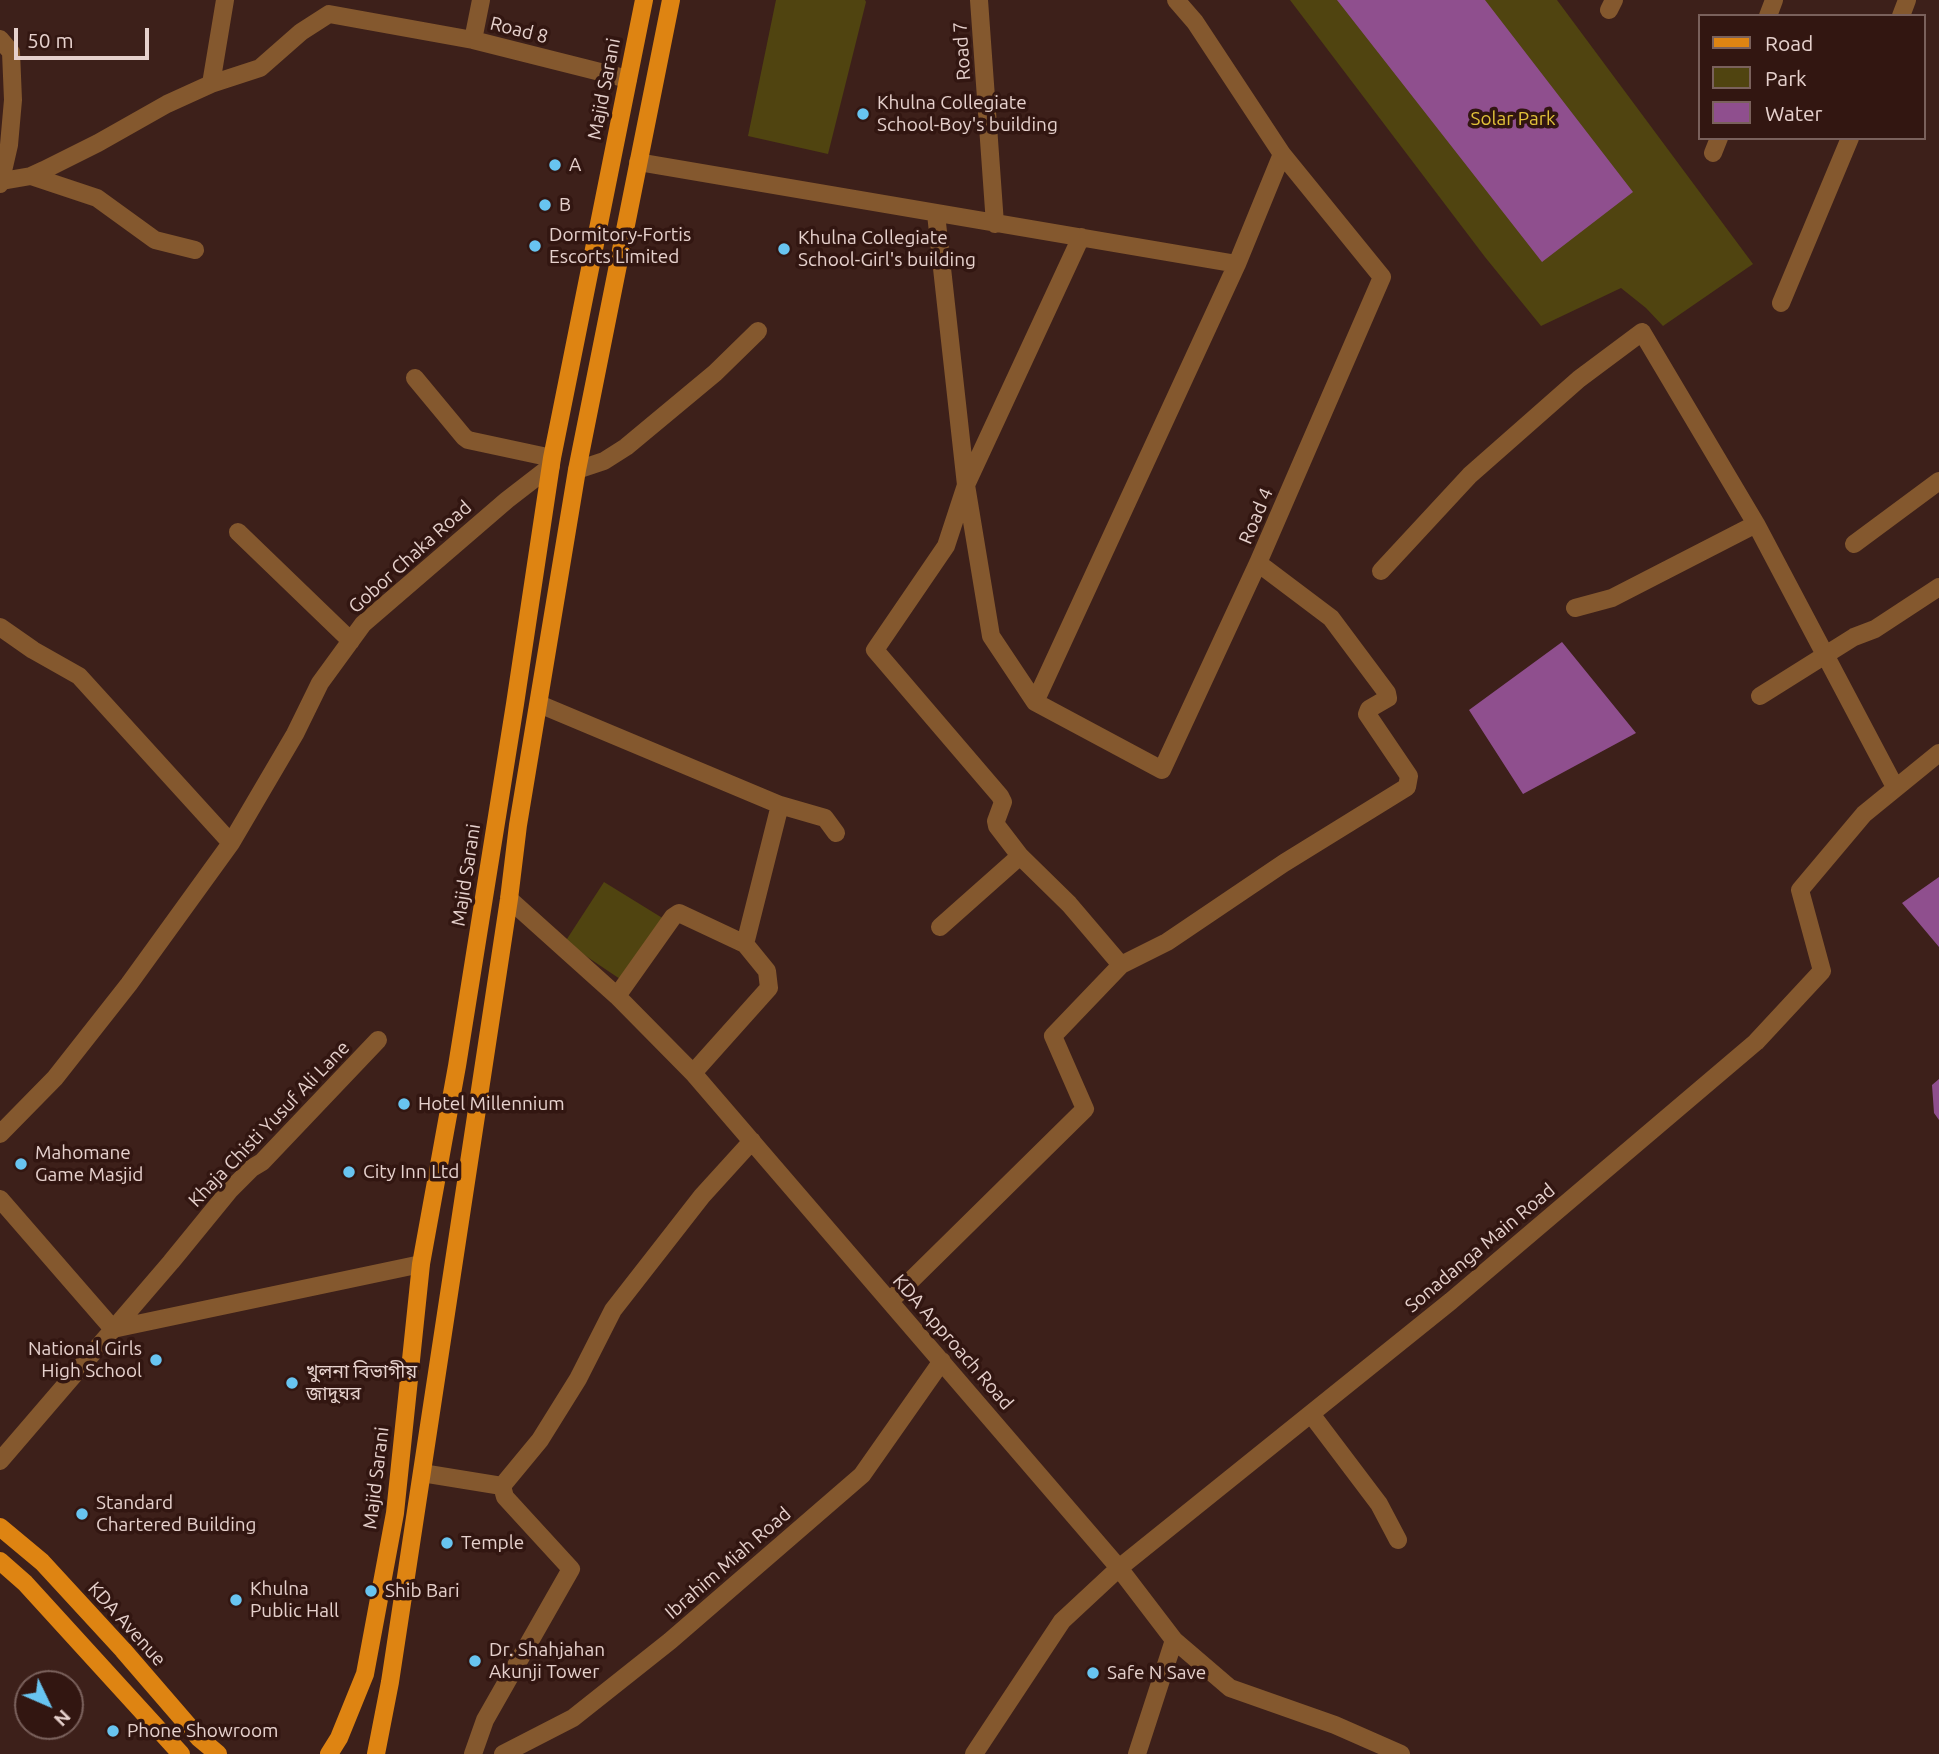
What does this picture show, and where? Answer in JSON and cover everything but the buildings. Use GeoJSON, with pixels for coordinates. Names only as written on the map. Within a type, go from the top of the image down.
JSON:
{"type":"FeatureCollection","features":[{"type":"Feature","properties":{"kind":"main road","name":"Majid Sarani"},"geometry":{"type":"LineString","coordinates":[[330,1754],[365,1674],[388,1553],[395,1513],[421,1264],[457,1066],[552,462],[643,0]]}},
{"type":"Feature","properties":{"kind":"main road"},"geometry":{"type":"LineString","coordinates":[[376,1754],[390,1682],[519,825],[577,470],[671,0]]}},
{"type":"Feature","properties":{"kind":"main road","name":"KDA Avenue"},"geometry":{"type":"LineString","coordinates":[[0,1527],[42,1562],[199,1738],[218,1754]]}},
{"type":"Feature","properties":{"kind":"main road"},"geometry":{"type":"LineString","coordinates":[[0,1561],[25,1583],[181,1754]]}},
{"type":"Feature","properties":{"kind":"street"},"geometry":{"type":"LineString","coordinates":[[211,84],[225,0]]}},
{"type":"Feature","properties":{"kind":"street"},"geometry":{"type":"LineString","coordinates":[[473,40],[481,0]]}},
{"type":"Feature","properties":{"kind":"street","name":"Road 7"},"geometry":{"type":"LineString","coordinates":[[979,0],[995,224]]}},
{"type":"Feature","properties":{"kind":"street"},"geometry":{"type":"LineString","coordinates":[[1035,702],[1237,264],[1282,154],[1195,22],[1176,0]]}},
{"type":"Feature","properties":{"kind":"street","name":"Road 8"},"geometry":{"type":"LineString","coordinates":[[31,176],[98,143],[167,104],[211,84],[260,68],[331,7],[628,79]]}},
{"type":"Feature","properties":{"kind":"street"},"geometry":{"type":"LineString","coordinates":[[0,39],[11,52],[13,100],[9,145],[1,182],[31,176],[97,198],[155,240],[195,250]]}},
{"type":"Feature","properties":{"kind":"street"},"geometry":{"type":"LineString","coordinates":[[1781,303],[1849,140]]}},
{"type":"Feature","properties":{"kind":"street","name":"Road 4"},"geometry":{"type":"LineString","coordinates":[[1035,702],[1162,770],[1258,563],[1382,277],[1282,154]]}},
{"type":"Feature","properties":{"kind":"street"},"geometry":{"type":"LineString","coordinates":[[638,162],[1237,264]]}},
{"type":"Feature","properties":{"kind":"street"},"geometry":{"type":"LineString","coordinates":[[936,214],[966,485],[991,636],[1035,702]]}},
{"type":"Feature","properties":{"kind":"street"},"geometry":{"type":"LineString","coordinates":[[1081,237],[966,485],[946,546],[875,650],[1000,796],[1003,802],[996,821],[997,826],[1020,856],[1069,904],[1121,965]]}},
{"type":"Feature","properties":{"kind":"street"},"geometry":{"type":"LineString","coordinates":[[577,470],[604,461],[626,447],[715,373],[758,331]]}},
{"type":"Feature","properties":{"kind":"street"},"geometry":{"type":"LineString","coordinates":[[1381,571],[1470,475],[1579,379],[1642,332],[1756,524],[1895,787]]}},
{"type":"Feature","properties":{"kind":"street"},"geometry":{"type":"LineString","coordinates":[[415,378],[468,440],[552,462]]}},
{"type":"Feature","properties":{"kind":"street","name":"Gobor Chaka Road"},"geometry":{"type":"LineString","coordinates":[[0,1134],[55,1078],[129,984],[232,843],[295,734],[320,683],[363,624],[552,462]]}},
{"type":"Feature","properties":{"kind":"street"},"geometry":{"type":"LineString","coordinates":[[1854,544],[1939,481]]}},
{"type":"Feature","properties":{"kind":"street"},"geometry":{"type":"LineString","coordinates":[[1575,608],[1612,598],[1756,524]]}},
{"type":"Feature","properties":{"kind":"street"},"geometry":{"type":"LineString","coordinates":[[238,532],[351,641]]}},
{"type":"Feature","properties":{"kind":"street"},"geometry":{"type":"LineString","coordinates":[[890,1301],[1084,1109],[1053,1036],[1121,965],[1167,942],[1284,863],[1402,791],[1409,782],[1409,776],[1367,714],[1369,709],[1388,698],[1387,693],[1331,618],[1258,563]]}},
{"type":"Feature","properties":{"kind":"street"},"geometry":{"type":"LineString","coordinates":[[1760,696],[1854,637],[1875,629],[1939,587]]}},
{"type":"Feature","properties":{"kind":"street"},"geometry":{"type":"LineString","coordinates":[[0,627],[33,650],[79,676],[232,843]]}},
{"type":"Feature","properties":{"kind":"street"},"geometry":{"type":"LineString","coordinates":[[539,704],[779,805],[825,818],[836,833]]}},
{"type":"Feature","properties":{"kind":"street","name":"Sonadanga Main Road"},"geometry":{"type":"LineString","coordinates":[[974,1754],[1062,1621],[1119,1568],[1451,1301],[1756,1042],[1822,971],[1800,890],[1864,814],[1939,753]]}},
{"type":"Feature","properties":{"kind":"street"},"geometry":{"type":"LineString","coordinates":[[745,944],[779,805]]}},
{"type":"Feature","properties":{"kind":"street"},"geometry":{"type":"LineString","coordinates":[[940,927],[1020,856]]}},
{"type":"Feature","properties":{"kind":"street","name":"KDA Approach Road"},"geometry":{"type":"LineString","coordinates":[[509,899],[617,996],[694,1073],[1119,1568],[1174,1640],[1230,1688],[1335,1725],[1401,1754]]}},
{"type":"Feature","properties":{"kind":"street"},"geometry":{"type":"LineString","coordinates":[[617,996],[673,917],[679,913],[745,944],[767,971],[769,988],[694,1073]]}},
{"type":"Feature","properties":{"kind":"street","name":"Khaja Chisti Yusuf Ali Lane"},"geometry":{"type":"LineString","coordinates":[[0,1461],[229,1191],[262,1162],[378,1040]]}},
{"type":"Feature","properties":{"kind":"street"},"geometry":{"type":"LineString","coordinates":[[502,1486],[546,1430],[578,1379],[613,1310],[702,1196],[752,1141]]}},
{"type":"Feature","properties":{"kind":"street"},"geometry":{"type":"LineString","coordinates":[[0,1199],[113,1329],[421,1264]]}},
{"type":"Feature","properties":{"kind":"street","name":"Ibrahim Miah Road"},"geometry":{"type":"LineString","coordinates":[[503,1754],[573,1718],[670,1641],[862,1475],[942,1361]]}},
{"type":"Feature","properties":{"kind":"street"},"geometry":{"type":"LineString","coordinates":[[1311,1414],[1378,1504],[1398,1540]]}},
{"type":"Feature","properties":{"kind":"street"},"geometry":{"type":"LineString","coordinates":[[422,1473],[502,1486]]}},
{"type":"Feature","properties":{"kind":"street"},"geometry":{"type":"LineString","coordinates":[[473,1754],[485,1720],[571,1569],[505,1497],[502,1486]]}},
{"type":"Feature","properties":{"kind":"street"},"geometry":{"type":"LineString","coordinates":[[1137,1754],[1174,1640]]}},
{"type":"Feature","properties":{"kind":"green space"},"geometry":{"type":"Polygon","coordinates":[[[776,0],[866,2],[828,154],[748,136],[776,0]]]}},
{"type":"Feature","properties":{"kind":"green space","name":"Solar Park"},"geometry":{"type":"Polygon","coordinates":[[[1290,0],[1557,0],[1753,264],[1663,326],[1621,288],[1541,326],[1485,257],[1290,0]]]}},
{"type":"Feature","properties":{"kind":"green space"},"geometry":{"type":"Polygon","coordinates":[[[604,882],[664,919],[623,981],[565,942],[604,882]]]}},
{"type":"Feature","properties":{"kind":"water"},"geometry":{"type":"Polygon","coordinates":[[[1337,0],[1485,0],[1633,192],[1542,262],[1337,0]]]}},
{"type":"Feature","properties":{"kind":"water"},"geometry":{"type":"Polygon","coordinates":[[[1562,642],[1636,733],[1523,794],[1469,710],[1562,642]]]}},
{"type":"Feature","properties":{"kind":"water"},"geometry":{"type":"Polygon","coordinates":[[[1939,877],[1939,947],[1902,903],[1939,877]]]}},
{"type":"Feature","properties":{"kind":"water"},"geometry":{"type":"Polygon","coordinates":[[[1939,1079],[1939,1120],[1934,1113],[1932,1085],[1939,1079]]]}},
{"type":"Feature","properties":{"kind":"place","name":"Khulna Collegiate School-Boy's building"},"geometry":{"type":"Point","coordinates":[863,114]}},
{"type":"Feature","properties":{"kind":"place","name":"A"},"geometry":{"type":"Point","coordinates":[555,165]}},
{"type":"Feature","properties":{"kind":"place","name":"B"},"geometry":{"type":"Point","coordinates":[545,205]}},
{"type":"Feature","properties":{"kind":"place","name":"Dormitory-Fortis Escorts Limited"},"geometry":{"type":"Point","coordinates":[535,246]}},
{"type":"Feature","properties":{"kind":"place","name":"Khulna Collegiate School-Girl's building"},"geometry":{"type":"Point","coordinates":[784,249]}},
{"type":"Feature","properties":{"kind":"place","name":"Hotel Millennium"},"geometry":{"type":"Point","coordinates":[404,1104]}},
{"type":"Feature","properties":{"kind":"place","name":"Mahomane Game Masjid"},"geometry":{"type":"Point","coordinates":[21,1164]}},
{"type":"Feature","properties":{"kind":"place","name":"City Inn Ltd"},"geometry":{"type":"Point","coordinates":[349,1172]}},
{"type":"Feature","properties":{"kind":"place","name":"National Girls High School"},"geometry":{"type":"Point","coordinates":[156,1360]}},
{"type":"Feature","properties":{"kind":"place","name":"খুলনা বিভাগীয় জাদুঘর"},"geometry":{"type":"Point","coordinates":[292,1383]}},
{"type":"Feature","properties":{"kind":"place","name":"Standard Chartered Building"},"geometry":{"type":"Point","coordinates":[82,1514]}},
{"type":"Feature","properties":{"kind":"place","name":"Temple"},"geometry":{"type":"Point","coordinates":[447,1543]}},
{"type":"Feature","properties":{"kind":"place","name":"Shib Bari"},"geometry":{"type":"Point","coordinates":[371,1591]}},
{"type":"Feature","properties":{"kind":"place","name":"Khulna Public Hall"},"geometry":{"type":"Point","coordinates":[236,1600]}},
{"type":"Feature","properties":{"kind":"place","name":"Dr. Shahjahan Akunji Tower"},"geometry":{"type":"Point","coordinates":[475,1661]}},
{"type":"Feature","properties":{"kind":"place","name":"Safe N Save"},"geometry":{"type":"Point","coordinates":[1093,1673]}},
{"type":"Feature","properties":{"kind":"place","name":"Phone Showroom"},"geometry":{"type":"Point","coordinates":[113,1731]}}]}
